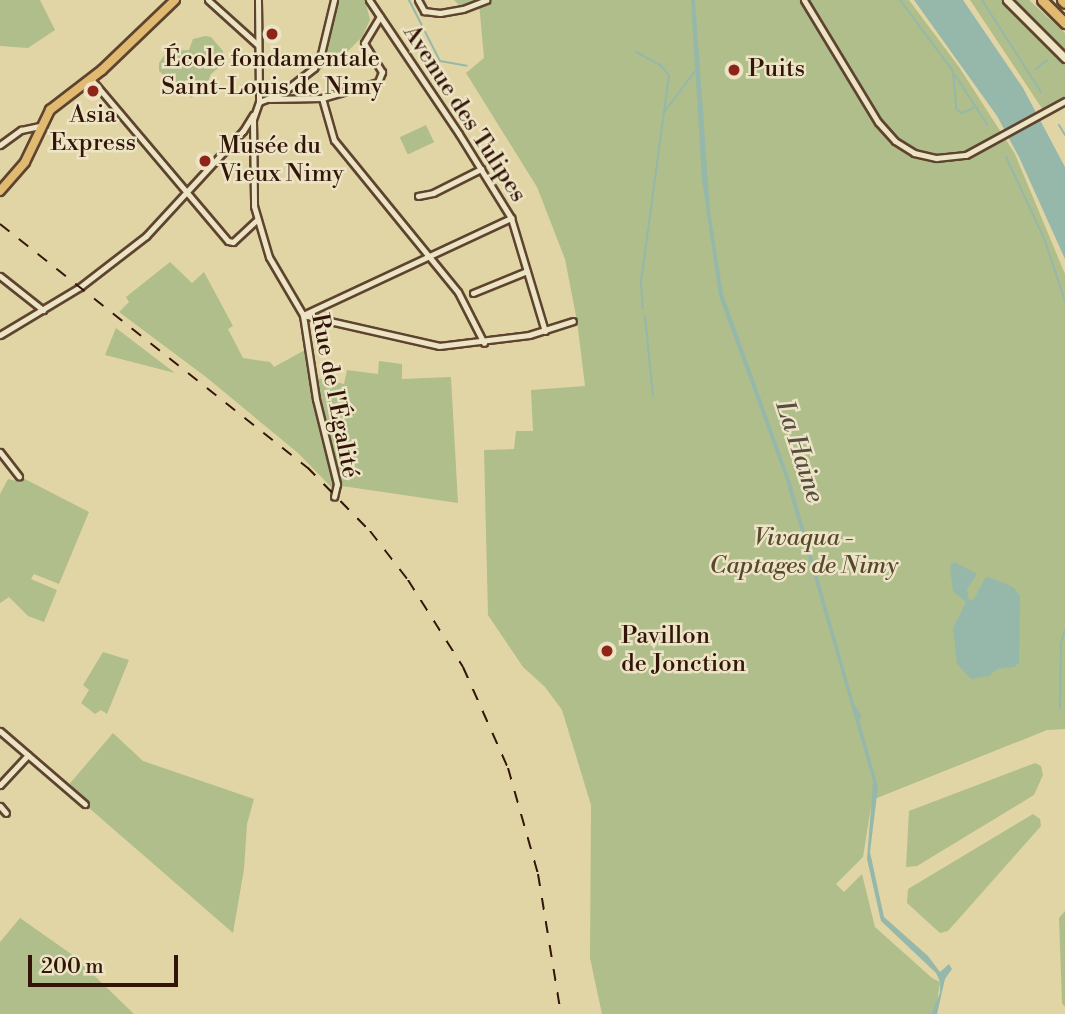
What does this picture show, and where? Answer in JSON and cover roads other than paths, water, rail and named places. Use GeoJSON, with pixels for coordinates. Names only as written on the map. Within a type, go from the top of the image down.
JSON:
{"type":"FeatureCollection","features":[{"type":"Feature","properties":{"kind":"highway"},"geometry":{"type":"LineString","coordinates":[[1042,0],[1065,23]]}},
{"type":"Feature","properties":{"kind":"main road"},"geometry":{"type":"LineString","coordinates":[[0,191],[25,162],[50,110],[91,79],[175,0]]}},
{"type":"Feature","properties":{"kind":"main road"},"geometry":{"type":"LineString","coordinates":[[1007,0],[1065,58]]}},
{"type":"Feature","properties":{"kind":"street"},"geometry":{"type":"LineString","coordinates":[[208,0],[258,45]]}},
{"type":"Feature","properties":{"kind":"street","name":"Rue de l'Égalité"},"geometry":{"type":"LineString","coordinates":[[258,0],[258,102],[253,133],[253,189],[257,220],[269,257],[303,315],[316,398],[337,484],[334,497]]}},
{"type":"Feature","properties":{"kind":"street"},"geometry":{"type":"LineString","coordinates":[[269,100],[314,68],[321,54],[334,0]]}},
{"type":"Feature","properties":{"kind":"street","name":"Avenue des Tulipes"},"geometry":{"type":"LineString","coordinates":[[369,0],[511,218],[545,331]]}},
{"type":"Feature","properties":{"kind":"street"},"geometry":{"type":"LineString","coordinates":[[418,0],[424,11],[440,13],[463,9],[486,0]]}},
{"type":"Feature","properties":{"kind":"street"},"geometry":{"type":"LineString","coordinates":[[804,0],[878,122],[895,141],[920,156],[945,159],[966,155],[1065,101]]}},
{"type":"Feature","properties":{"kind":"street"},"geometry":{"type":"LineString","coordinates":[[0,335],[80,287],[146,236],[243,131],[258,102],[322,98],[381,80],[382,72],[364,43],[380,16]]}},
{"type":"Feature","properties":{"kind":"street"},"geometry":{"type":"LineString","coordinates":[[91,79],[230,242],[257,220]]}},
{"type":"Feature","properties":{"kind":"street"},"geometry":{"type":"LineString","coordinates":[[322,98],[334,140],[430,254],[462,298],[484,343]]}},
{"type":"Feature","properties":{"kind":"street"},"geometry":{"type":"LineString","coordinates":[[0,145],[21,130],[40,126]]}},
{"type":"Feature","properties":{"kind":"street"},"geometry":{"type":"LineString","coordinates":[[418,196],[433,192],[481,169]]}},
{"type":"Feature","properties":{"kind":"street"},"geometry":{"type":"LineString","coordinates":[[303,315],[511,218]]}},
{"type":"Feature","properties":{"kind":"street"},"geometry":{"type":"LineString","coordinates":[[472,293],[527,271]]}},
{"type":"Feature","properties":{"kind":"street"},"geometry":{"type":"LineString","coordinates":[[0,276],[43,310]]}},
{"type":"Feature","properties":{"kind":"street"},"geometry":{"type":"LineString","coordinates":[[303,315],[439,346],[484,343],[545,331],[573,321]]}},
{"type":"Feature","properties":{"kind":"street"},"geometry":{"type":"LineString","coordinates":[[0,452],[19,475]]}},
{"type":"Feature","properties":{"kind":"street"},"geometry":{"type":"LineString","coordinates":[[0,731],[85,804]]}},
{"type":"Feature","properties":{"kind":"street"},"geometry":{"type":"LineString","coordinates":[[0,785],[28,755]]}},
{"type":"Feature","properties":{"kind":"street"},"geometry":{"type":"LineString","coordinates":[[0,806],[6,813]]}},
{"type":"Feature","properties":{"kind":"waterway"},"geometry":{"type":"LineString","coordinates":[[409,0],[440,61],[467,66]]}},
{"type":"Feature","properties":{"kind":"waterway"},"geometry":{"type":"LineString","coordinates":[[900,0],[953,71],[956,109],[962,113],[973,108]]}},
{"type":"Feature","properties":{"kind":"waterway"},"geometry":{"type":"LineString","coordinates":[[982,0],[1041,92]]}},
{"type":"Feature","properties":{"kind":"waterway"},"geometry":{"type":"LineString","coordinates":[[636,52],[660,65],[669,75],[641,283],[643,309]]}},
{"type":"Feature","properties":{"kind":"waterway"},"geometry":{"type":"LineString","coordinates":[[1036,69],[1047,60]]}},
{"type":"Feature","properties":{"kind":"waterway"},"geometry":{"type":"LineString","coordinates":[[665,111],[695,71]]}},
{"type":"Feature","properties":{"kind":"waterway"},"geometry":{"type":"LineString","coordinates":[[955,75],[987,124]]}},
{"type":"Feature","properties":{"kind":"waterway"},"geometry":{"type":"LineString","coordinates":[[1059,125],[1065,135]]}},
{"type":"Feature","properties":{"kind":"waterway"},"geometry":{"type":"LineString","coordinates":[[1006,157],[1044,238],[1065,301]]}},
{"type":"Feature","properties":{"kind":"waterway"},"geometry":{"type":"LineString","coordinates":[[645,316],[653,396]]}},
{"type":"Feature","properties":{"kind":"waterway"},"geometry":{"type":"LineString","coordinates":[[1060,708],[1061,643],[1065,630]]}},
{"type":"Feature","properties":{"kind":"railway"},"geometry":{"type":"LineString","coordinates":[[0,224],[307,467],[370,531],[408,580],[463,667],[508,768],[538,874],[561,1014]]}},
{"type":"Feature","properties":{"kind":"place","name":"École fondamentale Saint-Louis de Nimy"},"geometry":{"type":"Point","coordinates":[272,34]}},
{"type":"Feature","properties":{"kind":"place","name":"Puits"},"geometry":{"type":"Point","coordinates":[734,70]}},
{"type":"Feature","properties":{"kind":"place","name":"Asia Express"},"geometry":{"type":"Point","coordinates":[93,91]}},
{"type":"Feature","properties":{"kind":"place","name":"Musée du Vieux Nimy"},"geometry":{"type":"Point","coordinates":[205,161]}},
{"type":"Feature","properties":{"kind":"place","name":"Pavillon de Jonction"},"geometry":{"type":"Point","coordinates":[607,651]}},
{"type":"Feature","properties":{"kind":"water label","name":"La Haine"},"geometry":{"type":"Point","coordinates":[799,452]}},
{"type":"Feature","properties":{"kind":"park label","name":"Vivaqua - Captages de Nimy"},"geometry":{"type":"Point","coordinates":[804,553]}}]}
